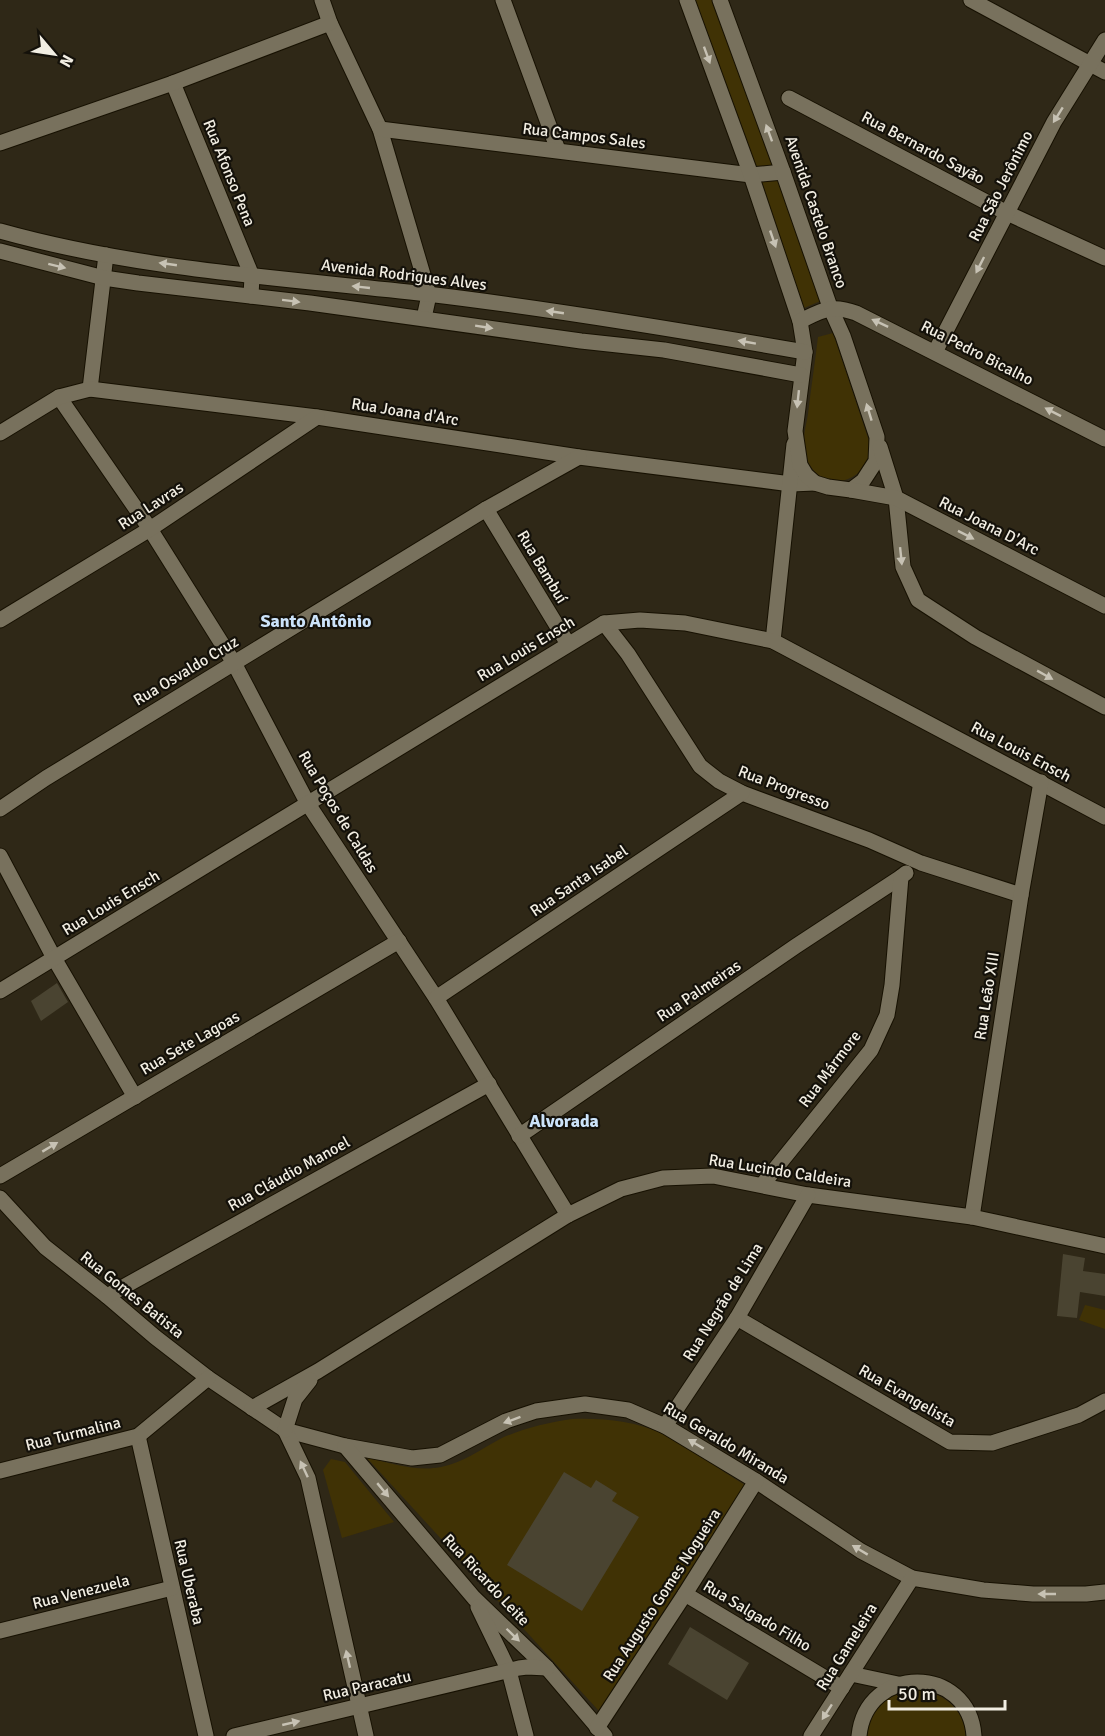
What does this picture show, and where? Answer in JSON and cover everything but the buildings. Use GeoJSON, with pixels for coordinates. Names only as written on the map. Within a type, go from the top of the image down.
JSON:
{"type":"FeatureCollection","features":[{"type":"Feature","properties":{"kind":"street"},"geometry":{"type":"LineString","coordinates":[[322,0],[380,129],[429,295],[424,318]]}},
{"type":"Feature","properties":{"kind":"street"},"geometry":{"type":"LineString","coordinates":[[503,0],[558,150]]}},
{"type":"Feature","properties":{"kind":"street"},"geometry":{"type":"LineString","coordinates":[[687,0],[751,175],[800,321],[805,352],[773,641]]}},
{"type":"Feature","properties":{"kind":"street","name":"Avenida Castelo Branco"},"geometry":{"type":"LineString","coordinates":[[720,0],[830,307],[843,336],[877,437],[896,498],[903,567],[918,600],[975,637],[1105,708]]}},
{"type":"Feature","properties":{"kind":"street"},"geometry":{"type":"LineString","coordinates":[[971,0],[1105,72]]}},
{"type":"Feature","properties":{"kind":"street"},"geometry":{"type":"LineString","coordinates":[[0,143],[173,83],[330,22]]}},
{"type":"Feature","properties":{"kind":"street","name":"Rua São Jerônimo"},"geometry":{"type":"LineString","coordinates":[[935,352],[1053,122],[1105,40]]}},
{"type":"Feature","properties":{"kind":"street","name":"Rua Afonso Pena"},"geometry":{"type":"LineString","coordinates":[[173,83],[252,276]]}},
{"type":"Feature","properties":{"kind":"street","name":"Rua Bernardo Sayão"},"geometry":{"type":"LineString","coordinates":[[789,98],[1007,213],[1105,258]]}},
{"type":"Feature","properties":{"kind":"street","name":"Rua Campos Sales"},"geometry":{"type":"LineString","coordinates":[[380,129],[751,175],[783,172]]}},
{"type":"Feature","properties":{"kind":"street","name":"Avenida Rodrigues Alves"},"geometry":{"type":"LineString","coordinates":[[0,231],[106,255],[252,276],[429,295],[668,328],[805,352]]}},
{"type":"Feature","properties":{"kind":"street"},"geometry":{"type":"LineString","coordinates":[[0,251],[104,278],[664,350],[801,375]]}},
{"type":"Feature","properties":{"kind":"street"},"geometry":{"type":"LineString","coordinates":[[90,390],[106,255]]}},
{"type":"Feature","properties":{"kind":"street"},"geometry":{"type":"LineString","coordinates":[[251,297],[252,276]]}},
{"type":"Feature","properties":{"kind":"street"},"geometry":{"type":"LineString","coordinates":[[800,321],[830,307]]}},
{"type":"Feature","properties":{"kind":"street","name":"Rua Pedro Bicalho"},"geometry":{"type":"LineString","coordinates":[[830,307],[843,308],[887,327],[1105,439]]}},
{"type":"Feature","properties":{"kind":"street"},"geometry":{"type":"LineString","coordinates":[[664,350],[668,328]]}},
{"type":"Feature","properties":{"kind":"street","name":"Rua Joana d'Arc"},"geometry":{"type":"LineString","coordinates":[[0,433],[59,397],[90,390],[317,417],[579,457],[791,484],[815,483]]}},
{"type":"Feature","properties":{"kind":"street","name":"Rua Poços de Caldas"},"geometry":{"type":"LineString","coordinates":[[59,397],[150,529],[234,663],[308,804],[436,998],[568,1215]]}},
{"type":"Feature","properties":{"kind":"street","name":"Rua Lavras"},"geometry":{"type":"LineString","coordinates":[[0,620],[150,529],[317,417]]}},
{"type":"Feature","properties":{"kind":"street"},"geometry":{"type":"LineString","coordinates":[[795,431],[800,465],[806,475],[815,483],[852,490]]}},
{"type":"Feature","properties":{"kind":"street","name":"Avenida Castelo Branco"},"geometry":{"type":"LineString","coordinates":[[852,490],[863,481],[876,461],[877,437]]}},
{"type":"Feature","properties":{"kind":"street","name":"Rua Osvaldo Cruz"},"geometry":{"type":"LineString","coordinates":[[0,809],[45,778],[486,509],[579,457]]}},
{"type":"Feature","properties":{"kind":"street","name":"Rua Joana D'Arc"},"geometry":{"type":"LineString","coordinates":[[852,490],[896,498],[1105,606]]}},
{"type":"Feature","properties":{"kind":"street","name":"Rua Bambuí"},"geometry":{"type":"LineString","coordinates":[[486,509],[567,644]]}},
{"type":"Feature","properties":{"kind":"street","name":"Rua Louis Ensch"},"geometry":{"type":"LineString","coordinates":[[0,991],[604,623],[640,620],[685,623],[773,641],[1105,818]]}},
{"type":"Feature","properties":{"kind":"street","name":"Rua Progresso"},"geometry":{"type":"LineString","coordinates":[[604,623],[628,654],[700,766],[719,782],[742,793],[869,840],[921,863],[1021,895]]}},
{"type":"Feature","properties":{"kind":"street","name":"Rua Leão XIII"},"geometry":{"type":"LineString","coordinates":[[972,1217],[1021,895],[1041,782]]}},
{"type":"Feature","properties":{"kind":"street","name":"Rua Santa Isabel"},"geometry":{"type":"LineString","coordinates":[[436,998],[742,793]]}},
{"type":"Feature","properties":{"kind":"street"},"geometry":{"type":"LineString","coordinates":[[0,856],[54,958],[135,1097]]}},
{"type":"Feature","properties":{"kind":"street"},"geometry":{"type":"LineString","coordinates":[[901,877],[921,863]]}},
{"type":"Feature","properties":{"kind":"street","name":"Rua Palmeiras"},"geometry":{"type":"LineString","coordinates":[[519,1136],[796,946],[901,877]]}},
{"type":"Feature","properties":{"kind":"street","name":"Rua Mármore"},"geometry":{"type":"LineString","coordinates":[[763,1184],[871,1050],[886,1015],[892,984],[901,877]]}},
{"type":"Feature","properties":{"kind":"street","name":"Rua Sete Lagoas"},"geometry":{"type":"LineString","coordinates":[[0,1176],[399,941]]}},
{"type":"Feature","properties":{"kind":"street","name":"Rua Cláudio Manoel"},"geometry":{"type":"LineString","coordinates":[[107,1296],[489,1084]]}},
{"type":"Feature","properties":{"kind":"street","name":"Rua Lucindo Caldeira"},"geometry":{"type":"LineString","coordinates":[[252,1408],[318,1371],[568,1215],[621,1190],[663,1178],[713,1176],[763,1184],[808,1195],[972,1217],[1105,1246]]}},
{"type":"Feature","properties":{"kind":"street","name":"Rua Negrão de Lima"},"geometry":{"type":"LineString","coordinates":[[665,1426],[736,1318],[808,1195]]}},
{"type":"Feature","properties":{"kind":"street","name":"Rua Gomes Batista"},"geometry":{"type":"LineString","coordinates":[[0,1198],[45,1247],[154,1337],[252,1408]]}},
{"type":"Feature","properties":{"kind":"street","name":"Rua Evangelista"},"geometry":{"type":"LineString","coordinates":[[736,1318],[950,1442],[992,1443],[1079,1415],[1105,1401]]}},
{"type":"Feature","properties":{"kind":"street","name":"Rua Lucindo Caldeira"},"geometry":{"type":"LineString","coordinates":[[285,1430],[295,1399],[318,1371]]}},
{"type":"Feature","properties":{"kind":"street","name":"Rua Turmalina"},"geometry":{"type":"LineString","coordinates":[[0,1471],[138,1436],[208,1378]]}},
{"type":"Feature","properties":{"kind":"street","name":"Rua Geraldo Miranda"},"geometry":{"type":"LineString","coordinates":[[285,1430],[345,1446],[412,1458],[440,1455],[506,1421],[536,1411],[585,1404],[628,1410],[665,1426],[756,1481],[861,1551],[912,1578],[982,1590],[1034,1594],[1105,1592]]}},
{"type":"Feature","properties":{"kind":"street"},"geometry":{"type":"LineString","coordinates":[[252,1408],[285,1430],[308,1478],[366,1736]]}},
{"type":"Feature","properties":{"kind":"street","name":"Rua Uberaba"},"geometry":{"type":"LineString","coordinates":[[138,1436],[206,1736]]}},
{"type":"Feature","properties":{"kind":"street","name":"Rua Ricardo Leite"},"geometry":{"type":"LineString","coordinates":[[345,1446],[474,1598],[547,1668],[601,1732]]}},
{"type":"Feature","properties":{"kind":"street","name":"Rua Augusto Gomes Nogueira"},"geometry":{"type":"LineString","coordinates":[[601,1732],[756,1481]]}},
{"type":"Feature","properties":{"kind":"street","name":"Rua Gameleira"},"geometry":{"type":"LineString","coordinates":[[811,1736],[912,1578]]}},
{"type":"Feature","properties":{"kind":"street","name":"Rua Venezuela"},"geometry":{"type":"LineString","coordinates":[[0,1631],[172,1588]]}},
{"type":"Feature","properties":{"kind":"street","name":"Rua Salgado Filho"},"geometry":{"type":"LineString","coordinates":[[685,1594],[842,1688]]}},
{"type":"Feature","properties":{"kind":"street"},"geometry":{"type":"LineString","coordinates":[[474,1598],[508,1671],[526,1736]]}},
{"type":"Feature","properties":{"kind":"street","name":"Rua Paracatu"},"geometry":{"type":"LineString","coordinates":[[234,1736],[508,1671],[527,1667],[547,1668]]}},
{"type":"Feature","properties":{"kind":"street"},"geometry":{"type":"LineString","coordinates":[[851,1674],[898,1684]]}},
{"type":"Feature","properties":{"kind":"street"},"geometry":{"type":"LineString","coordinates":[[858,1736],[868,1707],[881,1693],[898,1684],[917,1681],[936,1684],[953,1693],[966,1708],[974,1725],[974,1736]]}},
{"type":"Feature","properties":{"kind":"shaded area"},"geometry":{"type":"Polygon","coordinates":[[[694,0],[716,0],[825,299],[804,308],[694,0]]]}},
{"type":"Feature","properties":{"kind":"shaded area"},"geometry":{"type":"Polygon","coordinates":[[[833,333],[871,447],[861,470],[853,477],[840,481],[826,479],[814,471],[804,451],[818,337],[833,333]]]}},
{"type":"Feature","properties":{"kind":"shaded area"},"geometry":{"type":"Polygon","coordinates":[[[1085,1305],[1105,1310],[1105,1329],[1079,1320],[1085,1305]]]}},
{"type":"Feature","properties":{"kind":"shaded area"},"geometry":{"type":"Polygon","coordinates":[[[572,1419],[619,1421],[663,1434],[745,1485],[599,1711],[367,1458],[413,1468],[441,1467],[464,1459],[517,1432],[572,1419]]]}},
{"type":"Feature","properties":{"kind":"shaded area"},"geometry":{"type":"Polygon","coordinates":[[[331,1459],[345,1462],[394,1522],[342,1538],[323,1470],[331,1459]]]}},
{"type":"Feature","properties":{"kind":"shaded area"},"geometry":{"type":"Polygon","coordinates":[[[917,1689],[935,1694],[951,1704],[961,1717],[966,1736],[867,1736],[872,1717],[883,1703],[898,1694],[917,1689]]]}},
{"type":"Feature","properties":{"kind":"district","name":"Santo Antônio"},"geometry":{"type":"Point","coordinates":[316,621]}},
{"type":"Feature","properties":{"kind":"district","name":"Alvorada"},"geometry":{"type":"Point","coordinates":[564,1121]}}]}
